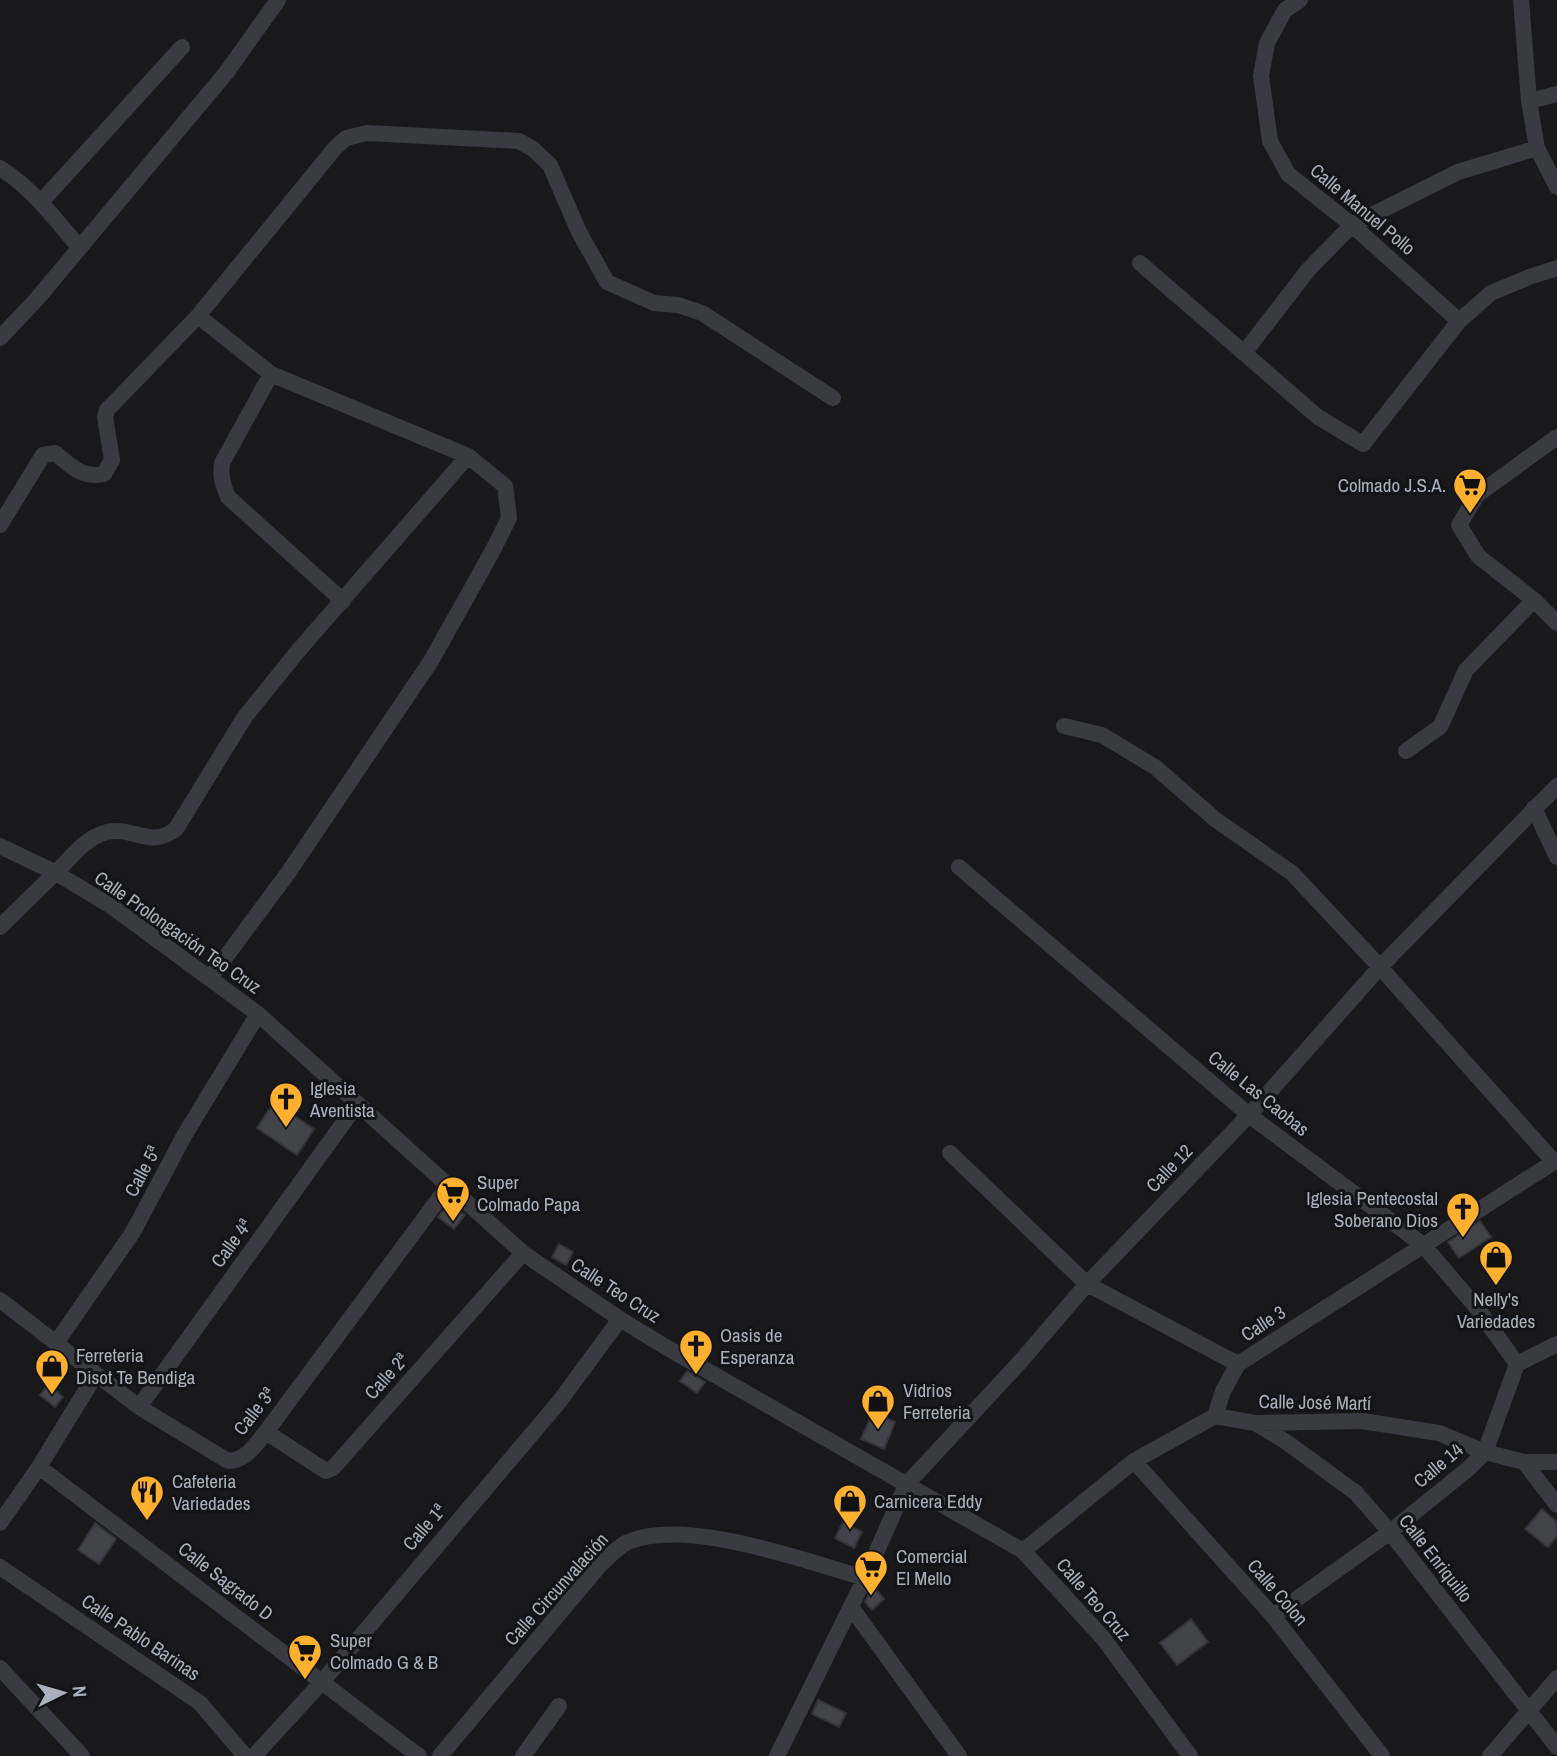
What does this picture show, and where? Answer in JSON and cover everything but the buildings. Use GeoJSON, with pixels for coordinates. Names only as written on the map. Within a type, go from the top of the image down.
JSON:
{"type":"FeatureCollection","features":[{"type":"Feature","properties":{"kind":"street"},"geometry":{"type":"LineString","coordinates":[[0,338],[36,300],[226,73],[278,0]]}},
{"type":"Feature","properties":{"kind":"street","name":"Calle Manuel Pollo"},"geometry":{"type":"LineString","coordinates":[[1300,0],[1285,9],[1267,43],[1261,76],[1270,141],[1288,174],[1352,225],[1459,321]]}},
{"type":"Feature","properties":{"kind":"street"},"geometry":{"type":"LineString","coordinates":[[1521,0],[1529,101],[1537,148],[1557,187]]}},
{"type":"Feature","properties":{"kind":"street"},"geometry":{"type":"LineString","coordinates":[[41,202],[181,47]]}},
{"type":"Feature","properties":{"kind":"street"},"geometry":{"type":"LineString","coordinates":[[1529,101],[1557,94]]}},
{"type":"Feature","properties":{"kind":"street"},"geometry":{"type":"LineString","coordinates":[[0,525],[43,454],[55,453],[92,477],[104,474],[112,460],[105,417],[107,410],[198,316],[335,148],[346,138],[367,133],[519,141],[533,149],[550,165],[579,232],[607,282],[654,303],[678,305],[702,313],[833,398]]}},
{"type":"Feature","properties":{"kind":"street"},"geometry":{"type":"LineString","coordinates":[[1244,353],[1308,270],[1352,225],[1458,172],[1537,148]]}},
{"type":"Feature","properties":{"kind":"street"},"geometry":{"type":"LineString","coordinates":[[0,168],[16,178],[41,202],[79,247]]}},
{"type":"Feature","properties":{"kind":"street"},"geometry":{"type":"LineString","coordinates":[[1140,262],[1318,417],[1363,444],[1459,321],[1491,293],[1557,268]]}},
{"type":"Feature","properties":{"kind":"street"},"geometry":{"type":"LineString","coordinates":[[198,316],[271,374],[468,456],[505,486],[509,518],[431,661],[288,873],[210,978]]}},
{"type":"Feature","properties":{"kind":"street"},"geometry":{"type":"LineString","coordinates":[[271,374],[222,463],[220,476],[229,496],[343,601]]}},
{"type":"Feature","properties":{"kind":"street"},"geometry":{"type":"LineString","coordinates":[[1557,437],[1477,495],[1459,525],[1478,556],[1534,600],[1557,623]]}},
{"type":"Feature","properties":{"kind":"street"},"geometry":{"type":"LineString","coordinates":[[0,927],[94,837],[108,831],[123,831],[158,838],[167,836],[176,829],[244,718],[298,650],[468,456]]}},
{"type":"Feature","properties":{"kind":"street"},"geometry":{"type":"LineString","coordinates":[[1406,751],[1440,727],[1466,670],[1534,600]]}},
{"type":"Feature","properties":{"kind":"street"},"geometry":{"type":"LineString","coordinates":[[1064,726],[1102,735],[1155,767],[1216,820],[1292,873],[1555,1161]]}},
{"type":"Feature","properties":{"kind":"street","name":"Calle 12"},"geometry":{"type":"LineString","coordinates":[[778,1756],[865,1578],[906,1485],[1020,1363],[1087,1284],[1249,1115],[1380,967],[1557,786]]}},
{"type":"Feature","properties":{"kind":"street"},"geometry":{"type":"LineString","coordinates":[[1534,808],[1557,856]]}},
{"type":"Feature","properties":{"kind":"street","name":"Calle Prolongación Teo Cruz"},"geometry":{"type":"LineString","coordinates":[[0,846],[56,873],[111,905],[258,1014]]}},
{"type":"Feature","properties":{"kind":"street","name":"Calle Las Caobas"},"geometry":{"type":"LineString","coordinates":[[959,867],[1249,1115],[1423,1245],[1477,1308],[1517,1364]]}},
{"type":"Feature","properties":{"kind":"street","name":"Calle Teo Cruz"},"geometry":{"type":"LineString","coordinates":[[258,1014],[523,1253],[620,1320],[1023,1551],[1103,1638],[1190,1756]]}},
{"type":"Feature","properties":{"kind":"street","name":"Calle 5ª"},"geometry":{"type":"LineString","coordinates":[[56,1343],[133,1231],[184,1136],[258,1014]]}},
{"type":"Feature","properties":{"kind":"street","name":"Calle 4ª"},"geometry":{"type":"LineString","coordinates":[[139,1408],[357,1104]]}},
{"type":"Feature","properties":{"kind":"street"},"geometry":{"type":"LineString","coordinates":[[950,1153],[1087,1284],[1238,1364]]}},
{"type":"Feature","properties":{"kind":"street","name":"Calle 3"},"geometry":{"type":"LineString","coordinates":[[1215,1416],[1223,1391],[1238,1364],[1555,1161]]}},
{"type":"Feature","properties":{"kind":"street","name":"Calle 3ª"},"geometry":{"type":"LineString","coordinates":[[2,1304],[139,1408],[228,1461],[244,1457],[266,1432],[449,1185]]}},
{"type":"Feature","properties":{"kind":"street","name":"Calle 2ª"},"geometry":{"type":"LineString","coordinates":[[266,1432],[326,1471],[333,1468],[523,1253]]}},
{"type":"Feature","properties":{"kind":"street","name":"Calle 1ª"},"geometry":{"type":"LineString","coordinates":[[254,1756],[321,1683],[559,1402],[620,1320]]}},
{"type":"Feature","properties":{"kind":"street"},"geometry":{"type":"LineString","coordinates":[[1517,1364],[1557,1344]]}},
{"type":"Feature","properties":{"kind":"street","name":"Calle 14"},"geometry":{"type":"LineString","coordinates":[[1273,1616],[1390,1532],[1485,1452],[1517,1364]]}},
{"type":"Feature","properties":{"kind":"street"},"geometry":{"type":"LineString","coordinates":[[0,1523],[39,1467],[96,1374]]}},
{"type":"Feature","properties":{"kind":"street"},"geometry":{"type":"LineString","coordinates":[[1023,1551],[1134,1461],[1215,1416]]}},
{"type":"Feature","properties":{"kind":"street","name":"Calle José Martí"},"geometry":{"type":"LineString","coordinates":[[1215,1416],[1255,1423],[1362,1421],[1439,1433],[1485,1452],[1524,1462],[1557,1462]]}},
{"type":"Feature","properties":{"kind":"street","name":"Calle Enriquillo"},"geometry":{"type":"LineString","coordinates":[[1255,1423],[1285,1441],[1356,1493],[1390,1532],[1557,1747]]}},
{"type":"Feature","properties":{"kind":"street","name":"Calle Colon"},"geometry":{"type":"LineString","coordinates":[[1134,1461],[1273,1616],[1382,1756]]}},
{"type":"Feature","properties":{"kind":"street"},"geometry":{"type":"LineString","coordinates":[[1524,1462],[1557,1505]]}},
{"type":"Feature","properties":{"kind":"street","name":"Calle Sagrado D"},"geometry":{"type":"LineString","coordinates":[[39,1467],[194,1582],[321,1683],[419,1756]]}},
{"type":"Feature","properties":{"kind":"street","name":"Calle Circunvalación"},"geometry":{"type":"LineString","coordinates":[[440,1756],[599,1566],[625,1543],[649,1535],[674,1533],[722,1539],[865,1578]]}},
{"type":"Feature","properties":{"kind":"street","name":"Calle Pablo Barinas"},"geometry":{"type":"LineString","coordinates":[[0,1567],[200,1703],[245,1756]]}},
{"type":"Feature","properties":{"kind":"street"},"geometry":{"type":"LineString","coordinates":[[851,1607],[959,1756]]}},
{"type":"Feature","properties":{"kind":"street"},"geometry":{"type":"LineString","coordinates":[[0,1668],[82,1756]]}},
{"type":"Feature","properties":{"kind":"street"},"geometry":{"type":"LineString","coordinates":[[1490,1756],[1557,1678]]}},
{"type":"Feature","properties":{"kind":"street"},"geometry":{"type":"LineString","coordinates":[[523,1756],[559,1706]]}},
{"type":"Feature","properties":{"kind":"place","name":"Colmado J.S.A."},"geometry":{"type":"Point","coordinates":[1470,515]}},
{"type":"Feature","properties":{"kind":"place","name":"Iglesia Aventista"},"geometry":{"type":"Point","coordinates":[286,1129]}},
{"type":"Feature","properties":{"kind":"place","name":"Super Colmado Papa"},"geometry":{"type":"Point","coordinates":[453,1223]}},
{"type":"Feature","properties":{"kind":"place","name":"Iglesia Pentecostal Soberano Dios"},"geometry":{"type":"Point","coordinates":[1463,1239]}},
{"type":"Feature","properties":{"kind":"place","name":"Nelly's Variedades"},"geometry":{"type":"Point","coordinates":[1496,1287]}},
{"type":"Feature","properties":{"kind":"place","name":"Oasis de Esperanza"},"geometry":{"type":"Point","coordinates":[696,1376]}},
{"type":"Feature","properties":{"kind":"place","name":"Ferreteria Disot Te Bendiga"},"geometry":{"type":"Point","coordinates":[52,1396]}},
{"type":"Feature","properties":{"kind":"place","name":"Vidrios Ferreteria"},"geometry":{"type":"Point","coordinates":[878,1431]}},
{"type":"Feature","properties":{"kind":"place","name":"Cafeteria Variedades"},"geometry":{"type":"Point","coordinates":[147,1522]}},
{"type":"Feature","properties":{"kind":"place","name":"Carnicera Eddy"},"geometry":{"type":"Point","coordinates":[850,1531]}},
{"type":"Feature","properties":{"kind":"place","name":"Comercial El Mello"},"geometry":{"type":"Point","coordinates":[871,1597]}},
{"type":"Feature","properties":{"kind":"place","name":"Super Colmado G & B"},"geometry":{"type":"Point","coordinates":[305,1681]}}]}
